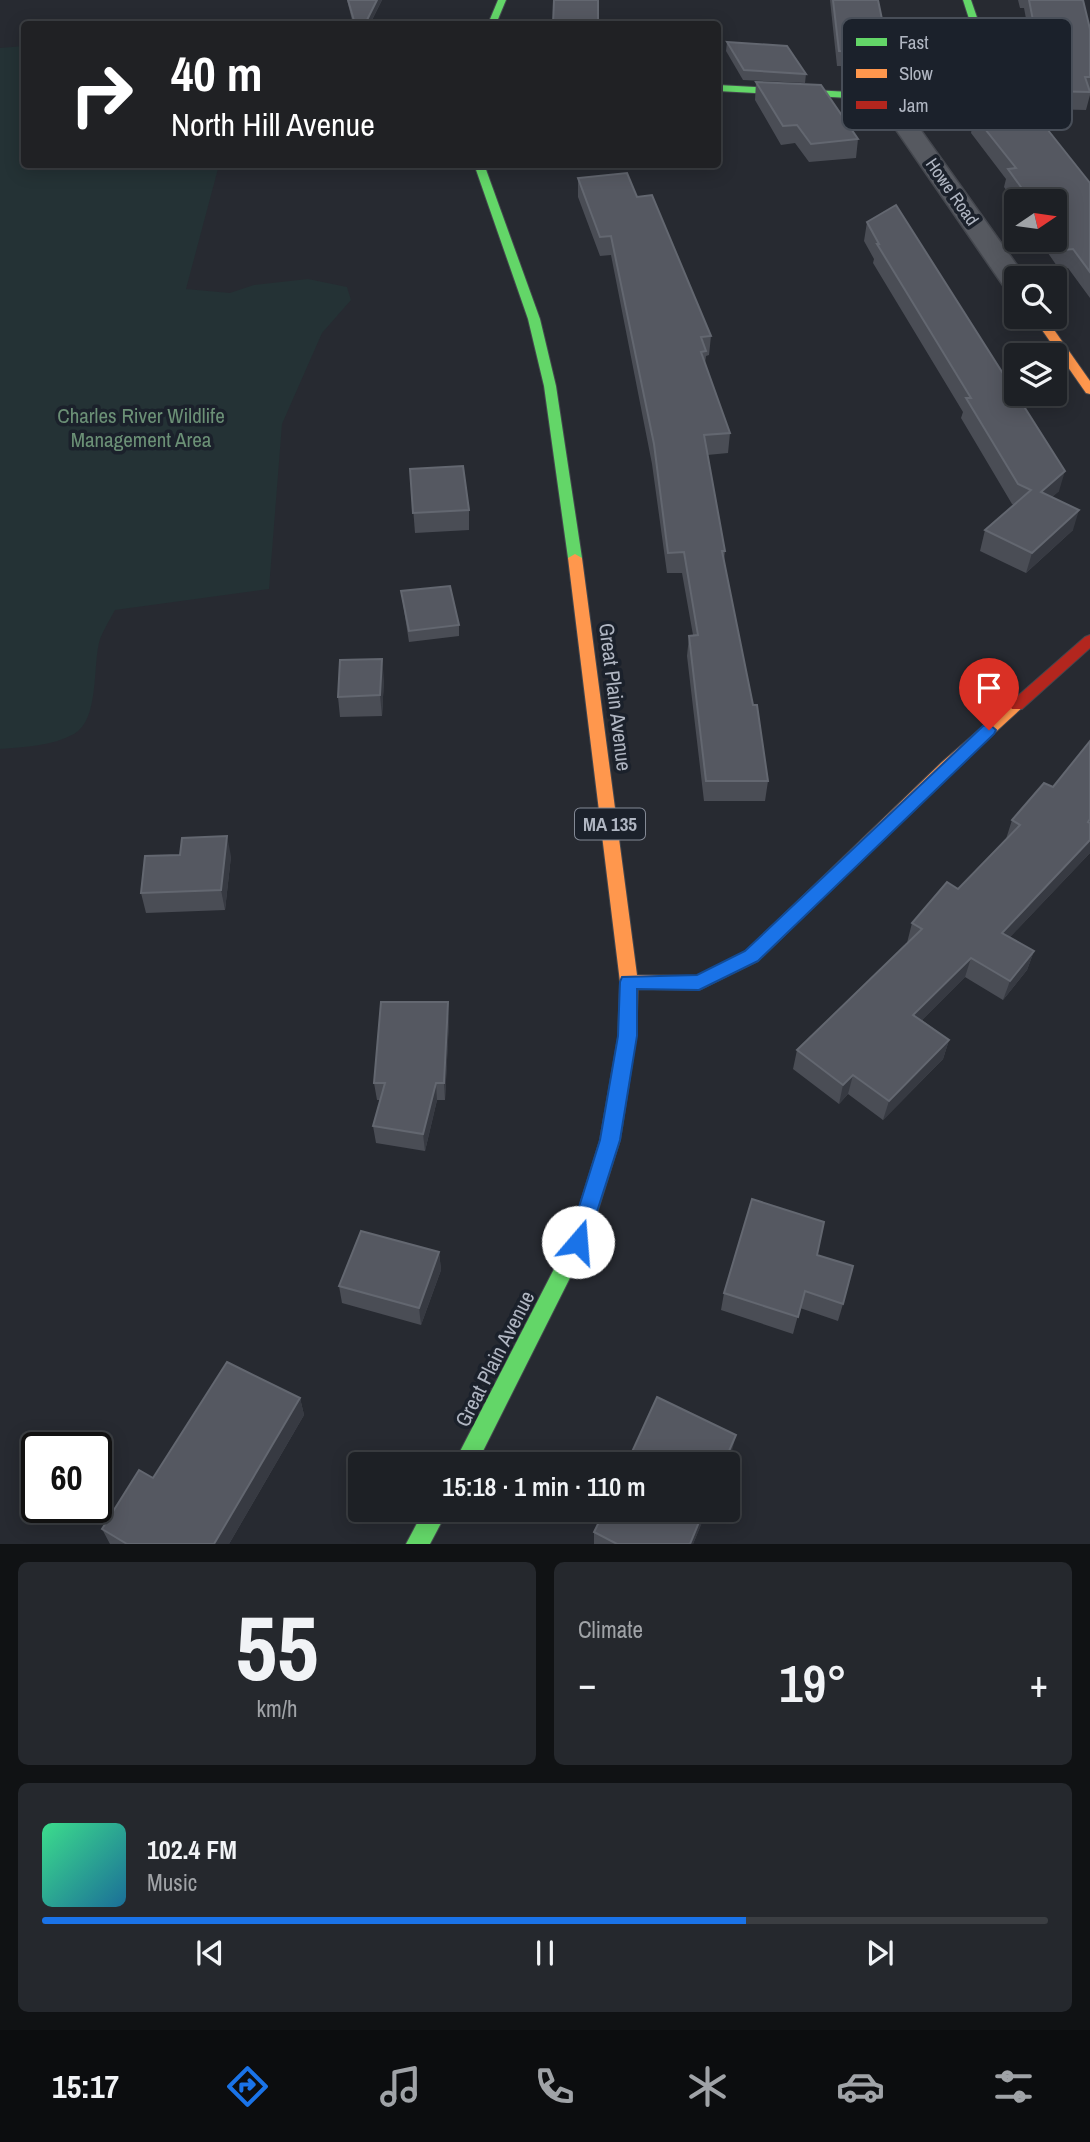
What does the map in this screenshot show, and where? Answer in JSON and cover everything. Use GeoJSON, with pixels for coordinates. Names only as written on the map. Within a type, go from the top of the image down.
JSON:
{"type":"FeatureCollection","features":[{"type":"Feature","properties":{"kind":"main road"},"geometry":{"type":"LineString","coordinates":[[493,21],[502,0]]}},
{"type":"Feature","properties":{"kind":"main road"},"geometry":{"type":"LineString","coordinates":[[967,0],[973,18]]}},
{"type":"Feature","properties":{"kind":"main road"},"geometry":{"type":"LineString","coordinates":[[721,88],[842,96]]}},
{"type":"Feature","properties":{"kind":"main road","name":"Great Plain Avenue"},"geometry":{"type":"LineString","coordinates":[[471,1452],[578,1242],[610,1140],[627,1036],[629,982],[589,652],[550,386],[534,318],[480,168]]}},
{"type":"Feature","properties":{"kind":"main road"},"geometry":{"type":"LineString","coordinates":[[1047,329],[1090,390]]}},
{"type":"Feature","properties":{"kind":"main road"},"geometry":{"type":"LineString","coordinates":[[629,982],[699,983],[752,956],[948,766],[1090,640]]}},
{"type":"Feature","properties":{"kind":"main road"},"geometry":{"type":"LineString","coordinates":[[417,1544],[430,1522]]}},
{"type":"Feature","properties":{"kind":"street","name":"Howe Road"},"geometry":{"type":"LineString","coordinates":[[909,130],[1004,266]]}},
{"type":"Feature","properties":{"kind":"green space","name":"Charles River Wildlife Management Area"},"geometry":{"type":"Polygon","coordinates":[[[21,46],[21,168],[218,168],[186,289],[230,293],[254,285],[308,279],[347,287],[351,300],[322,333],[282,424],[269,589],[115,610],[100,639],[92,704],[82,727],[74,734],[57,741],[0,749],[0,48],[21,46]]]}},
{"type":"Feature","properties":{"kind":"building"},"geometry":{"type":"Polygon","coordinates":[[[348,0],[377,0],[366,21],[354,21],[348,0]]]}},
{"type":"Feature","properties":{"kind":"building"},"geometry":{"type":"Polygon","coordinates":[[[554,0],[598,0],[598,21],[553,21],[554,0]]]}},
{"type":"Feature","properties":{"kind":"building"},"geometry":{"type":"Polygon","coordinates":[[[833,0],[878,0],[882,18],[842,18],[842,51],[839,51],[833,0]]]}},
{"type":"Feature","properties":{"kind":"building"},"geometry":{"type":"Polygon","coordinates":[[[1029,0],[1083,0],[1090,29],[1090,77],[1085,77],[1090,92],[1072,92],[1072,18],[1033,18],[1029,0]]]}},
{"type":"Feature","properties":{"kind":"building"},"geometry":{"type":"Polygon","coordinates":[[[727,42],[787,46],[806,74],[744,70],[727,42]]]}},
{"type":"Feature","properties":{"kind":"building"},"geometry":{"type":"Polygon","coordinates":[[[756,82],[821,85],[842,116],[842,130],[852,130],[858,139],[811,144],[797,125],[783,126],[756,82]]]}},
{"type":"Feature","properties":{"kind":"building"},"geometry":{"type":"Polygon","coordinates":[[[986,130],[1048,130],[1090,183],[1090,272],[1073,249],[1068,250],[1068,189],[1022,189],[1008,169],[1016,168],[986,130]]]}},
{"type":"Feature","properties":{"kind":"building"},"geometry":{"type":"Polygon","coordinates":[[[627,173],[637,197],[652,195],[711,336],[701,337],[706,351],[701,352],[730,433],[704,435],[725,551],[722,551],[753,705],[757,705],[768,781],[706,781],[689,636],[698,635],[684,552],[668,553],[654,444],[611,236],[600,237],[578,178],[627,173]]]}},
{"type":"Feature","properties":{"kind":"building"},"geometry":{"type":"Polygon","coordinates":[[[896,205],[1004,375],[1004,406],[1024,406],[1065,471],[1041,492],[1079,510],[1032,553],[985,530],[1031,490],[1018,484],[966,398],[971,398],[877,244],[867,222],[896,205]]]}},
{"type":"Feature","properties":{"kind":"building"},"geometry":{"type":"Polygon","coordinates":[[[463,466],[469,510],[413,513],[410,469],[463,466]]]}},
{"type":"Feature","properties":{"kind":"building"},"geometry":{"type":"Polygon","coordinates":[[[450,586],[459,625],[409,631],[401,591],[450,586]]]}},
{"type":"Feature","properties":{"kind":"building"},"geometry":{"type":"Polygon","coordinates":[[[382,659],[380,695],[338,697],[340,660],[382,659]]]}},
{"type":"Feature","properties":{"kind":"building"},"geometry":{"type":"Polygon","coordinates":[[[1090,741],[1090,840],[1002,933],[1034,951],[1010,981],[971,958],[913,1015],[949,1040],[889,1101],[853,1075],[843,1085],[797,1050],[922,929],[912,923],[947,882],[958,889],[1020,825],[1012,820],[1044,783],[1053,787],[1090,741]]]}},
{"type":"Feature","properties":{"kind":"building"},"geometry":{"type":"Polygon","coordinates":[[[227,836],[221,890],[141,893],[145,856],[180,855],[182,838],[227,836]]]}},
{"type":"Feature","properties":{"kind":"building"},"geometry":{"type":"Polygon","coordinates":[[[381,1002],[448,1002],[444,1083],[436,1083],[423,1134],[373,1126],[385,1083],[374,1083],[381,1002]]]}},
{"type":"Feature","properties":{"kind":"building"},"geometry":{"type":"Polygon","coordinates":[[[752,1199],[824,1222],[817,1255],[853,1266],[843,1304],[805,1291],[798,1317],[724,1293],[752,1199]]]}},
{"type":"Feature","properties":{"kind":"building"},"geometry":{"type":"Polygon","coordinates":[[[361,1231],[439,1252],[419,1308],[339,1286],[361,1231]]]}},
{"type":"Feature","properties":{"kind":"building"},"geometry":{"type":"Polygon","coordinates":[[[227,1362],[300,1398],[214,1544],[127,1544],[102,1529],[106,1523],[112,1523],[112,1513],[139,1470],[153,1478],[227,1362]]]}},
{"type":"Feature","properties":{"kind":"building"},"geometry":{"type":"Polygon","coordinates":[[[657,1397],[736,1435],[729,1452],[632,1452],[657,1397]]]}},
{"type":"Feature","properties":{"kind":"building"},"geometry":{"type":"Polygon","coordinates":[[[599,1522],[699,1522],[690,1544],[617,1544],[594,1532],[599,1522]]]}},
{"type":"Feature","properties":{"kind":"traffic: fast"},"geometry":{"type":"LineString","coordinates":[[493,21],[502,0]]}},
{"type":"Feature","properties":{"kind":"traffic: fast"},"geometry":{"type":"LineString","coordinates":[[967,0],[973,18]]}},
{"type":"Feature","properties":{"kind":"traffic: fast"},"geometry":{"type":"LineString","coordinates":[[721,88],[842,95]]}},
{"type":"Feature","properties":{"kind":"traffic: fast"},"geometry":{"type":"LineString","coordinates":[[480,168],[534,319],[550,386],[575,558]]}},
{"type":"Feature","properties":{"kind":"traffic: fast"},"geometry":{"type":"LineString","coordinates":[[471,1452],[578,1242],[610,1140],[627,1038]]}},
{"type":"Feature","properties":{"kind":"traffic: fast"},"geometry":{"type":"LineString","coordinates":[[417,1544],[430,1522]]}},
{"type":"Feature","properties":{"kind":"traffic: slow"},"geometry":{"type":"LineString","coordinates":[[1047,329],[1090,390]]}},
{"type":"Feature","properties":{"kind":"traffic: slow"},"geometry":{"type":"LineString","coordinates":[[575,558],[629,982],[627,1038]]}},
{"type":"Feature","properties":{"kind":"traffic: slow"},"geometry":{"type":"LineString","coordinates":[[629,982],[699,983],[752,956],[948,766],[1017,705]]}},
{"type":"Feature","properties":{"kind":"traffic: jam"},"geometry":{"type":"LineString","coordinates":[[1017,705],[1090,640]]}},
{"type":"Feature","properties":{"kind":"route"},"geometry":{"type":"LineString","coordinates":[[578,1242],[610,1140],[627,1036],[629,982],[699,983],[752,956],[948,766],[989,730]]}}]}
